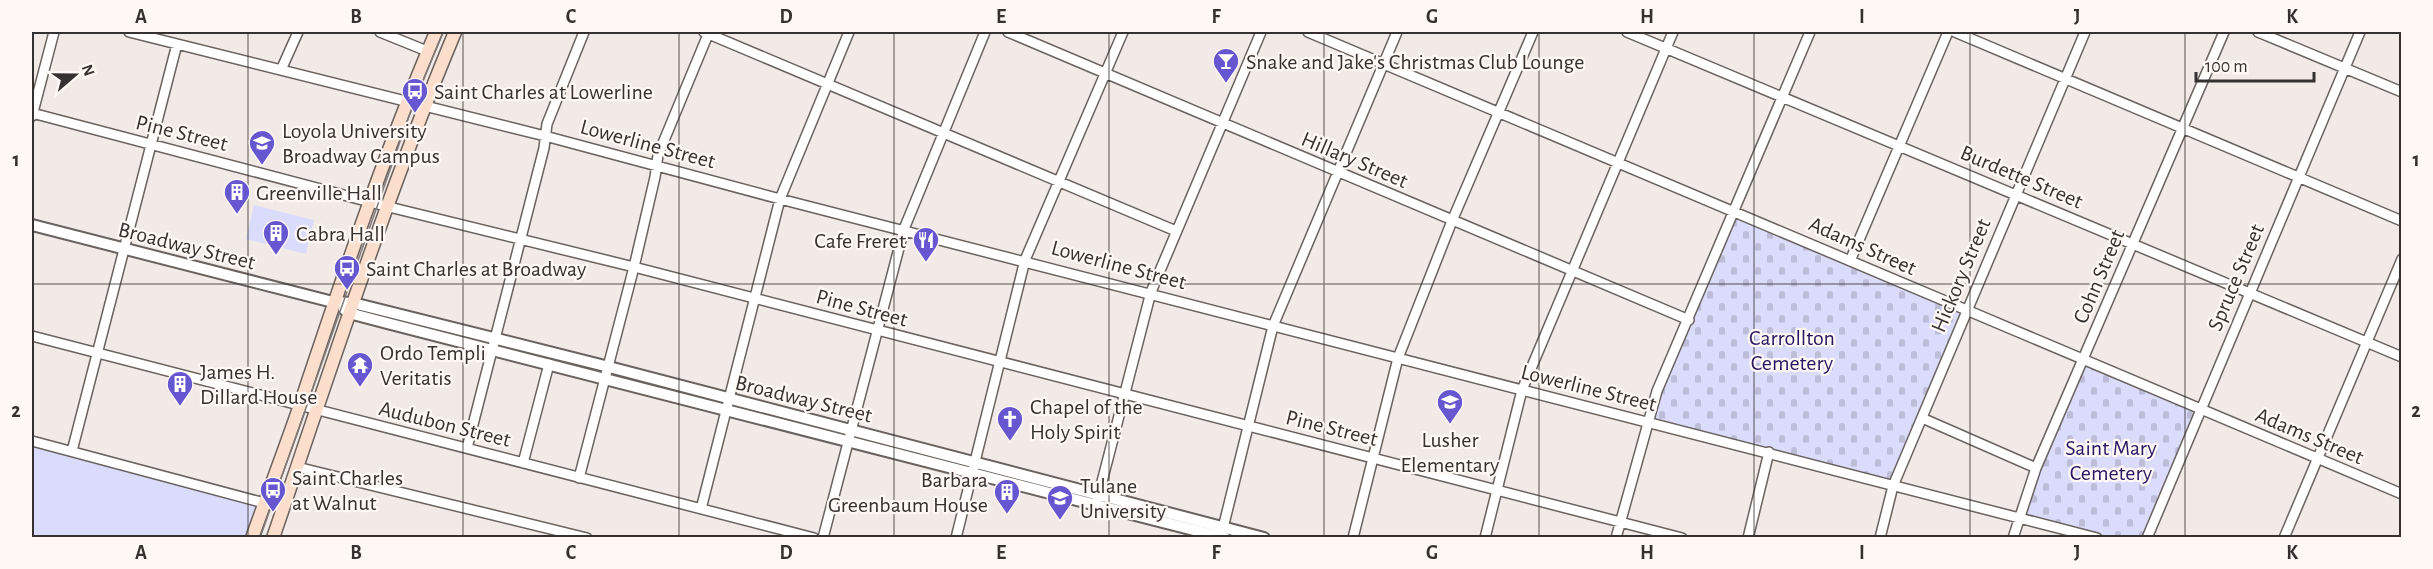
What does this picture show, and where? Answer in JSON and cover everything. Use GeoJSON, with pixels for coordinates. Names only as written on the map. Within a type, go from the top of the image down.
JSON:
{"type":"FeatureCollection","features":[{"type":"Feature","properties":{"kind":"main road"},"geometry":{"type":"LineString","coordinates":[[252,537],[300,407],[333,302],[407,100],[436,32]]}},
{"type":"Feature","properties":{"kind":"main road"},"geometry":{"type":"LineString","coordinates":[[273,537],[351,308],[424,105],[455,32]]}},
{"type":"Feature","properties":{"kind":"street"},"geometry":{"type":"LineString","coordinates":[[32,114],[54,32]]}},
{"type":"Feature","properties":{"kind":"street","name":"Lowerline Street"},"geometry":{"type":"LineString","coordinates":[[129,32],[163,36],[177,44],[407,100],[780,199],[1151,292],[1273,326],[2097,537]]}},
{"type":"Feature","properties":{"kind":"street"},"geometry":{"type":"LineString","coordinates":[[281,70],[298,32]]}},
{"type":"Feature","properties":{"kind":"street"},"geometry":{"type":"LineString","coordinates":[[381,32],[427,51]]}},
{"type":"Feature","properties":{"kind":"street"},"geometry":{"type":"LineString","coordinates":[[467,448],[544,147],[547,124],[584,32]]}},
{"type":"Feature","properties":{"kind":"street"},"geometry":{"type":"LineString","coordinates":[[579,478],[609,367],[658,155],[707,32],[826,85],[1176,231]]}},
{"type":"Feature","properties":{"kind":"street"},"geometry":{"type":"LineString","coordinates":[[701,508],[780,199],[849,32]]}},
{"type":"Feature","properties":{"kind":"street"},"geometry":{"type":"LineString","coordinates":[[823,537],[904,230],[985,32]]}},
{"type":"Feature","properties":{"kind":"street","name":"Hillary Street"},"geometry":{"type":"LineString","coordinates":[[1008,32],[1689,320]]}},
{"type":"Feature","properties":{"kind":"street"},"geometry":{"type":"LineString","coordinates":[[956,537],[1025,260],[1123,32]]}},
{"type":"Feature","properties":{"kind":"street"},"geometry":{"type":"LineString","coordinates":[[1098,499],[1151,292],[1260,32]]}},
{"type":"Feature","properties":{"kind":"street","name":"Adams Street"},"geometry":{"type":"LineString","coordinates":[[1308,32],[1734,209],[1966,311],[2402,494]]}},
{"type":"Feature","properties":{"kind":"street"},"geometry":{"type":"LineString","coordinates":[[1223,535],[1273,326],[1397,32]]}},
{"type":"Feature","properties":{"kind":"street"},"geometry":{"type":"LineString","coordinates":[[1353,537],[1398,358],[1452,221],[1533,32]]}},
{"type":"Feature","properties":{"kind":"street","name":"Burdette Street"},"geometry":{"type":"LineString","coordinates":[[1627,32],[2402,357]]}},
{"type":"Feature","properties":{"kind":"street"},"geometry":{"type":"LineString","coordinates":[[1485,537],[1522,390],[1673,32]]}},
{"type":"Feature","properties":{"kind":"street"},"geometry":{"type":"LineString","coordinates":[[1616,537],[1657,391],[1810,32]]}},
{"type":"Feature","properties":{"kind":"street"},"geometry":{"type":"LineString","coordinates":[[1850,261],[1948,32]]}},
{"type":"Feature","properties":{"kind":"street"},"geometry":{"type":"LineString","coordinates":[[1955,32],[2402,221]]}},
{"type":"Feature","properties":{"kind":"street","name":"Hickory Street"},"geometry":{"type":"LineString","coordinates":[[1880,537],[1893,486],[2085,32]]}},
{"type":"Feature","properties":{"kind":"street","name":"Cohn Street"},"geometry":{"type":"LineString","coordinates":[[2013,537],[2036,468],[2224,32]]}},
{"type":"Feature","properties":{"kind":"street"},"geometry":{"type":"LineString","coordinates":[[2258,32],[2402,92]]}},
{"type":"Feature","properties":{"kind":"street","name":"Spruce Street"},"geometry":{"type":"LineString","coordinates":[[2147,537],[2360,32]]}},
{"type":"Feature","properties":{"kind":"street"},"geometry":{"type":"LineString","coordinates":[[72,451],[177,44]]}},
{"type":"Feature","properties":{"kind":"street","name":"Pine Street"},"geometry":{"type":"LineString","coordinates":[[32,114],[1682,537]]}},
{"type":"Feature","properties":{"kind":"street","name":"Broadway Street"},"geometry":{"type":"LineString","coordinates":[[32,225],[494,344],[609,367],[729,404]]}},
{"type":"Feature","properties":{"kind":"street"},"geometry":{"type":"LineString","coordinates":[[2284,537],[2402,259]]}},
{"type":"Feature","properties":{"kind":"street","name":"Audubon Street"},"geometry":{"type":"LineString","coordinates":[[32,336],[315,411],[814,537]]}},
{"type":"Feature","properties":{"kind":"street","name":"Broadway Street"},"geometry":{"type":"LineString","coordinates":[[494,344],[549,364],[729,404],[1098,499],[1223,535],[1264,537]]}},
{"type":"Feature","properties":{"kind":"street"},"geometry":{"type":"LineString","coordinates":[[523,463],[549,364]]}},
{"type":"Feature","properties":{"kind":"street"},"geometry":{"type":"LineString","coordinates":[[1922,418],[2036,468]]}},
{"type":"Feature","properties":{"kind":"street"},"geometry":{"type":"LineString","coordinates":[[32,441],[283,508]]}},
{"type":"Feature","properties":{"kind":"street"},"geometry":{"type":"LineString","coordinates":[[1748,537],[1769,452]]}},
{"type":"Feature","properties":{"kind":"street"},"geometry":{"type":"LineString","coordinates":[[297,467],[587,537]]}},
{"type":"Feature","properties":{"kind":"green space"},"geometry":{"type":"Polygon","coordinates":[[[254,205],[314,220],[306,254],[246,239],[254,205]]]}},
{"type":"Feature","properties":{"kind":"green space","name":"Carrollton Cemetery"},"geometry":{"type":"Polygon","coordinates":[[[1734,209],[1966,311],[1893,486],[1648,421],[1734,209]]]}},
{"type":"Feature","properties":{"kind":"green space","name":"Saint Mary Cemetery"},"geometry":{"type":"Polygon","coordinates":[[[2084,360],[2200,410],[2147,537],[2097,537],[2019,516],[2084,360]]]}},
{"type":"Feature","properties":{"kind":"green space"},"geometry":{"type":"Polygon","coordinates":[[[32,442],[260,503],[248,537],[32,537],[32,442]]]}},
{"type":"Feature","properties":{"kind":"tram line"},"geometry":{"type":"LineString","coordinates":[[260,538],[414,102],[443,32]]}},
{"type":"Feature","properties":{"kind":"place","name":"Snake and Jake's Christmas Club Lounge"},"geometry":{"type":"Point","coordinates":[1226,84]}},
{"type":"Feature","properties":{"kind":"place","name":"Saint Charles at Lowerline"},"geometry":{"type":"Point","coordinates":[415,114]}},
{"type":"Feature","properties":{"kind":"place","name":"Loyola University Broadway Campus"},"geometry":{"type":"Point","coordinates":[262,166]}},
{"type":"Feature","properties":{"kind":"place","name":"Greenville Hall"},"geometry":{"type":"Point","coordinates":[237,215]}},
{"type":"Feature","properties":{"kind":"place","name":"Cabra Hall"},"geometry":{"type":"Point","coordinates":[276,256]}},
{"type":"Feature","properties":{"kind":"place","name":"Cafe Freret"},"geometry":{"type":"Point","coordinates":[926,263]}},
{"type":"Feature","properties":{"kind":"place","name":"Saint Charles at Broadway"},"geometry":{"type":"Point","coordinates":[347,291]}},
{"type":"Feature","properties":{"kind":"place","name":"Ordo Templi Veritatis"},"geometry":{"type":"Point","coordinates":[360,388]}},
{"type":"Feature","properties":{"kind":"place","name":"James H. Dillard House"},"geometry":{"type":"Point","coordinates":[180,407]}},
{"type":"Feature","properties":{"kind":"place","name":"Lusher Elementary"},"geometry":{"type":"Point","coordinates":[1450,425]}},
{"type":"Feature","properties":{"kind":"place","name":"Chapel of the Holy Spirit"},"geometry":{"type":"Point","coordinates":[1010,442]}},
{"type":"Feature","properties":{"kind":"place","name":"Saint Charles at Walnut"},"geometry":{"type":"Point","coordinates":[273,513]}},
{"type":"Feature","properties":{"kind":"place","name":"Barbara Greenbaum House"},"geometry":{"type":"Point","coordinates":[1007,515]}},
{"type":"Feature","properties":{"kind":"place","name":"Tulane University"},"geometry":{"type":"Point","coordinates":[1060,521]}}]}
